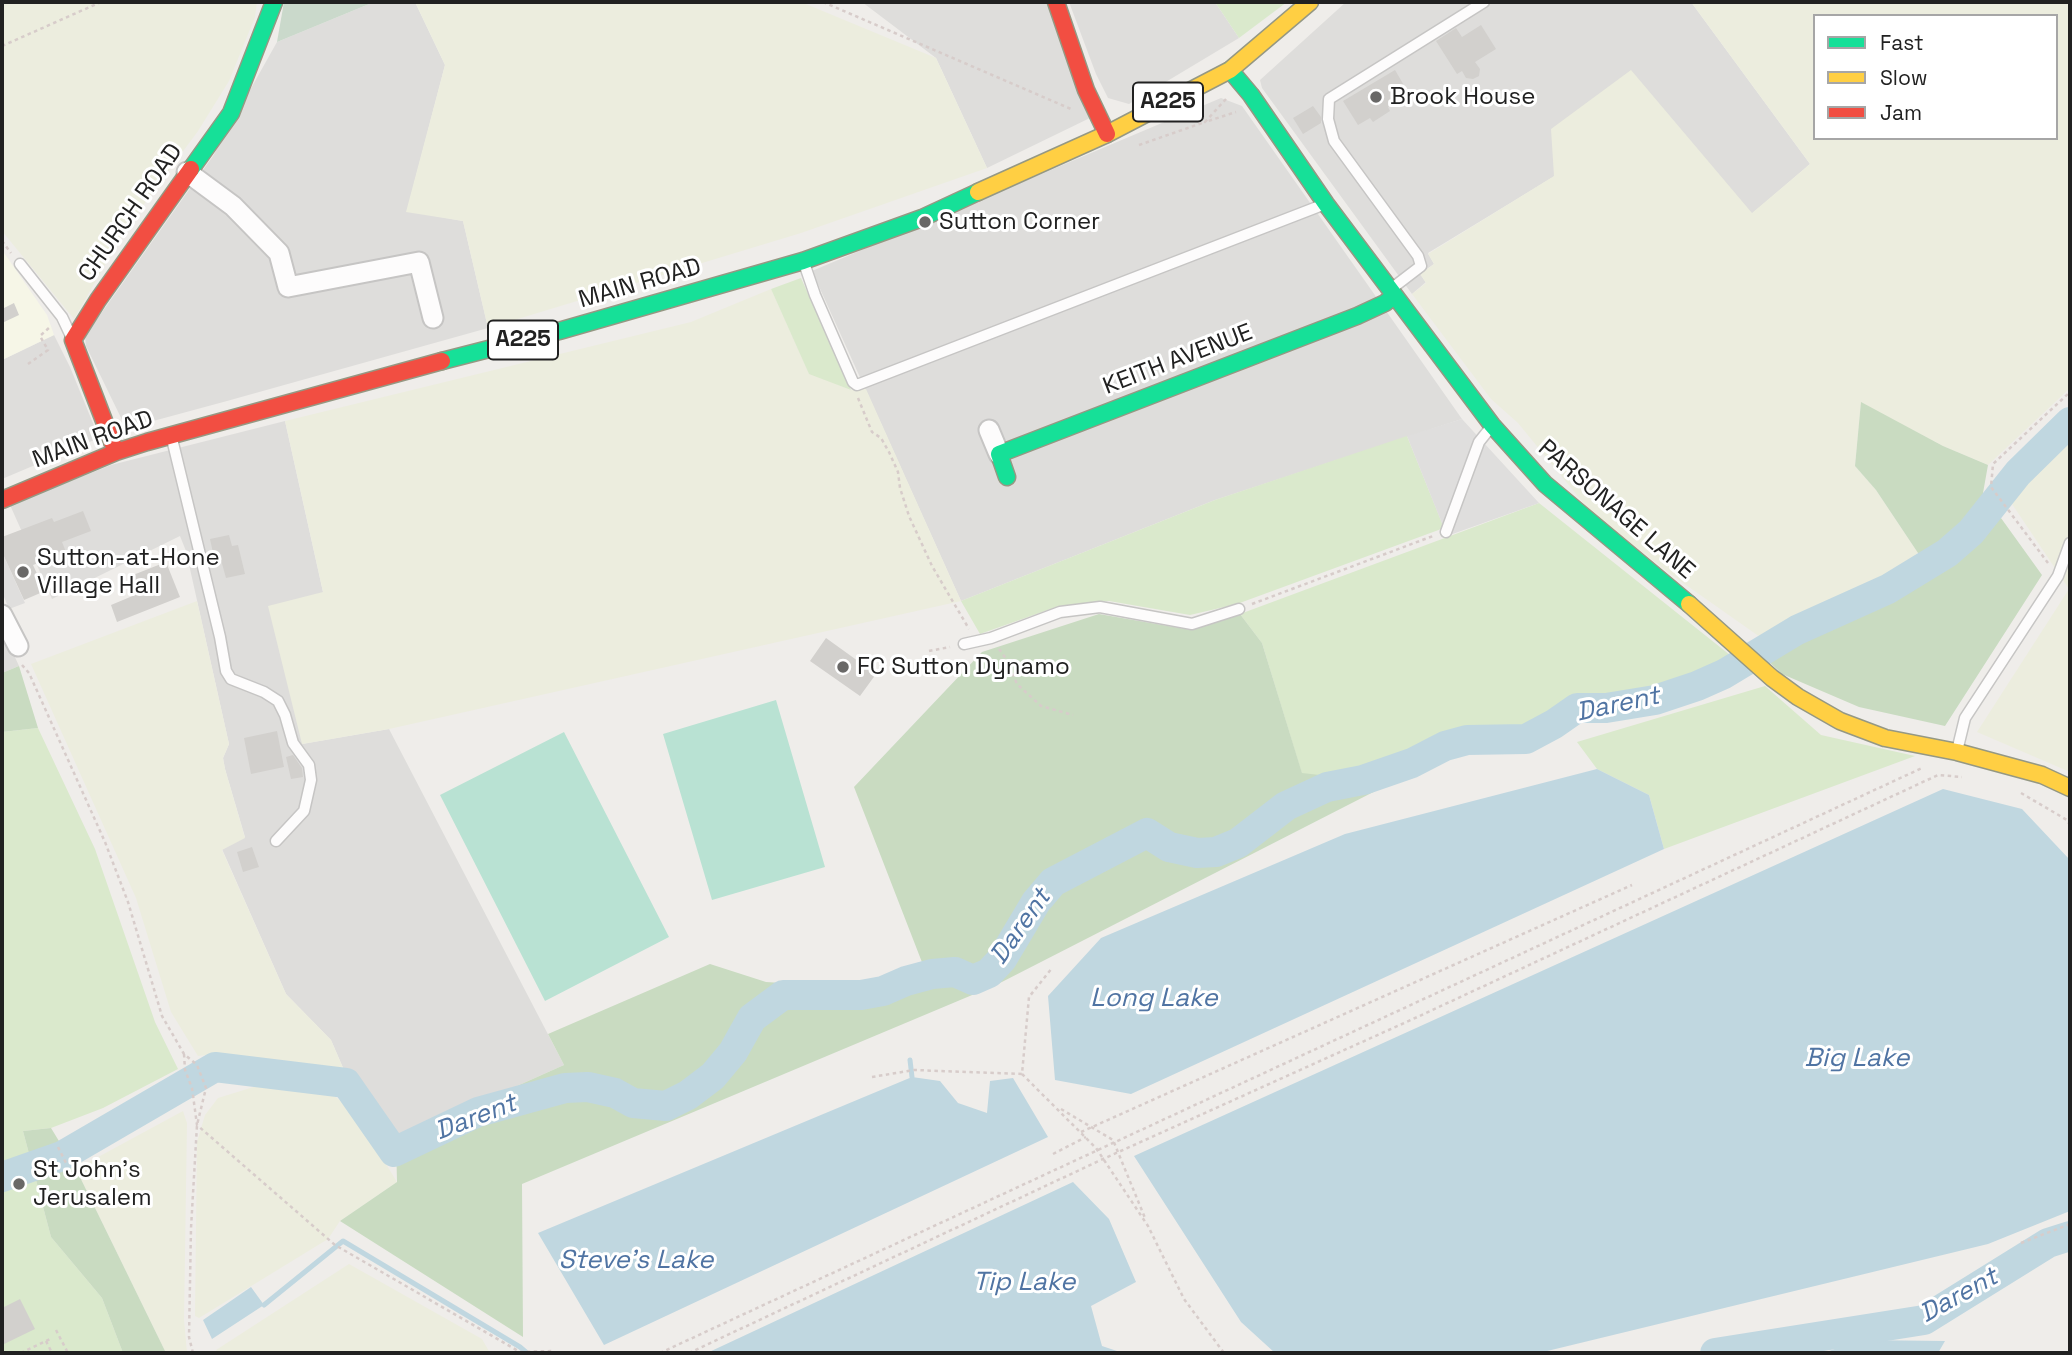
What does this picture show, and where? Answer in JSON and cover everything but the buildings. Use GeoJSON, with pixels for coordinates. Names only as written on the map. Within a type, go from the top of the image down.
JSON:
{"type":"FeatureCollection","features":[{"type":"Feature","properties":{"kind":"street","name":"CHURCH ROAD"},"geometry":{"type":"LineString","coordinates":[[73,340],[187,172],[231,113],[274,2]]}},
{"type":"Feature","properties":{"kind":"street"},"geometry":{"type":"LineString","coordinates":[[1056,2],[1086,90],[1107,134]]}},
{"type":"Feature","properties":{"kind":"street","name":"A225"},"geometry":{"type":"LineString","coordinates":[[1230,70],[1310,2]]}},
{"type":"Feature","properties":{"kind":"street","name":"MAIN ROAD"},"geometry":{"type":"LineString","coordinates":[[2,499],[116,452],[171,435],[559,331],[803,261],[946,208],[1107,134],[1230,70]]}},
{"type":"Feature","properties":{"kind":"street","name":"PARSONAGE LANE"},"geometry":{"type":"LineString","coordinates":[[1230,70],[1251,95],[1326,204],[1492,425],[1545,484],[1772,678],[1798,697],[1840,721],[1885,738],[1957,751],[2042,775],[2070,788]]}},
{"type":"Feature","properties":{"kind":"street"},"geometry":{"type":"LineString","coordinates":[[187,172],[233,206],[279,253],[288,287],[419,262],[433,318]]}},
{"type":"Feature","properties":{"kind":"street","name":"KEITH AVENUE"},"geometry":{"type":"LineString","coordinates":[[999,454],[1357,316],[1385,303],[1392,293]]}},
{"type":"Feature","properties":{"kind":"street"},"geometry":{"type":"LineString","coordinates":[[73,340],[116,452]]}},
{"type":"Feature","properties":{"kind":"street"},"geometry":{"type":"LineString","coordinates":[[989,430],[1006,477]]}},
{"type":"Feature","properties":{"kind":"street"},"geometry":{"type":"LineString","coordinates":[[3,621],[18,646]]}},
{"type":"Feature","properties":{"kind":"lane"},"geometry":{"type":"LineString","coordinates":[[1392,293],[1421,266],[1418,256],[1334,141],[1328,120],[1329,99],[1484,2]]}},
{"type":"Feature","properties":{"kind":"lane"},"geometry":{"type":"LineString","coordinates":[[803,261],[815,295],[853,382],[857,385],[1326,204]]}},
{"type":"Feature","properties":{"kind":"lane"},"geometry":{"type":"LineString","coordinates":[[20,264],[62,317],[73,340]]}},
{"type":"Feature","properties":{"kind":"lane"},"geometry":{"type":"LineString","coordinates":[[1446,532],[1479,442],[1492,425]]}},
{"type":"Feature","properties":{"kind":"lane"},"geometry":{"type":"LineString","coordinates":[[171,435],[226,671],[231,679],[264,692],[278,701],[293,743],[309,765],[311,780],[304,811],[276,841]]}},
{"type":"Feature","properties":{"kind":"lane"},"geometry":{"type":"LineString","coordinates":[[1957,751],[1965,718],[2058,576],[2070,543]]}},
{"type":"Feature","properties":{"kind":"lane"},"geometry":{"type":"LineString","coordinates":[[964,644],[991,638],[1060,612],[1100,607],[1192,624],[1239,609]]}},
{"type":"Feature","properties":{"kind":"path"},"geometry":{"type":"LineString","coordinates":[[2,46],[101,2]]}},
{"type":"Feature","properties":{"kind":"path"},"geometry":{"type":"LineString","coordinates":[[823,2],[1080,113]]}},
{"type":"Feature","properties":{"kind":"path"},"geometry":{"type":"LineString","coordinates":[[2,241],[20,264]]}},
{"type":"Feature","properties":{"kind":"path"},"geometry":{"type":"LineString","coordinates":[[28,364],[48,350],[40,336],[62,317]]}},
{"type":"Feature","properties":{"kind":"path"},"geometry":{"type":"LineString","coordinates":[[853,382],[872,432],[881,438],[890,452],[909,516],[932,566],[976,641]]}},
{"type":"Feature","properties":{"kind":"path"},"geometry":{"type":"LineString","coordinates":[[2058,576],[1991,487],[1993,464],[2070,392]]}},
{"type":"Feature","properties":{"kind":"path"},"geometry":{"type":"LineString","coordinates":[[1239,609],[1446,532]]}},
{"type":"Feature","properties":{"kind":"path"},"geometry":{"type":"LineString","coordinates":[[991,638],[1007,660],[1017,684],[1041,706],[1073,715]]}},
{"type":"Feature","properties":{"kind":"path"},"geometry":{"type":"LineString","coordinates":[[929,651],[964,644]]}},
{"type":"Feature","properties":{"kind":"path"},"geometry":{"type":"LineString","coordinates":[[29,673],[105,842],[128,902],[162,1016],[184,1054],[197,1065],[206,1088],[197,1125]]}},
{"type":"Feature","properties":{"kind":"path"},"geometry":{"type":"LineString","coordinates":[[660,1353],[1957,751]]}},
{"type":"Feature","properties":{"kind":"path"},"geometry":{"type":"LineString","coordinates":[[689,1353],[1103,1159],[1119,1154],[1938,775],[1963,777]]}},
{"type":"Feature","properties":{"kind":"path"},"geometry":{"type":"LineString","coordinates":[[2011,787],[2067,820],[2070,825]]}},
{"type":"Feature","properties":{"kind":"path"},"geometry":{"type":"LineString","coordinates":[[1081,1132],[1632,884]]}},
{"type":"Feature","properties":{"kind":"path"},"geometry":{"type":"LineString","coordinates":[[1022,1073],[1029,997],[1052,968]]}},
{"type":"Feature","properties":{"kind":"path"},"geometry":{"type":"LineString","coordinates":[[184,1054],[197,1125],[189,1337],[193,1353]]}},
{"type":"Feature","properties":{"kind":"path"},"geometry":{"type":"LineString","coordinates":[[872,1077],[908,1070],[1022,1073],[1097,1150],[1148,1226]]}},
{"type":"Feature","properties":{"kind":"path"},"geometry":{"type":"LineString","coordinates":[[1056,1106],[1114,1143],[1148,1226],[1184,1299],[1224,1353]]}},
{"type":"Feature","properties":{"kind":"path"},"geometry":{"type":"LineString","coordinates":[[197,1125],[335,1245],[520,1352],[554,1353]]}},
{"type":"Feature","properties":{"kind":"path"},"geometry":{"type":"LineString","coordinates":[[1054,1154],[1086,1137]]}},
{"type":"Feature","properties":{"kind":"path"},"geometry":{"type":"LineString","coordinates":[[58,1147],[67,1165]]}},
{"type":"Feature","properties":{"kind":"path"},"geometry":{"type":"LineString","coordinates":[[2021,1243],[2070,1224]]}},
{"type":"Feature","properties":{"kind":"path"},"geometry":{"type":"LineString","coordinates":[[56,1330],[68,1353]]}},
{"type":"Feature","properties":{"kind":"path"},"geometry":{"type":"LineString","coordinates":[[21,1353],[48,1340],[52,1353]]}},
{"type":"Feature","properties":{"kind":"shaded area"},"geometry":{"type":"Polygon","coordinates":[[[2,2],[257,2],[255,17],[229,81],[198,131],[125,230],[74,319],[2,231],[2,2]]]}},
{"type":"Feature","properties":{"kind":"shaded area"},"geometry":{"type":"Polygon","coordinates":[[[374,2],[415,2],[445,65],[407,211],[463,221],[488,328],[131,427],[125,426],[86,346],[85,336],[213,156],[277,42],[374,2]]]}},
{"type":"Feature","properties":{"kind":"shaded area"},"geometry":{"type":"Polygon","coordinates":[[[415,2],[801,2],[936,58],[987,168],[801,233],[488,328],[463,221],[406,212],[445,65],[415,2]]]}},
{"type":"Feature","properties":{"kind":"shaded area"},"geometry":{"type":"Polygon","coordinates":[[[862,2],[1046,2],[1092,117],[987,168],[936,58],[862,2]]]}},
{"type":"Feature","properties":{"kind":"shaded area"},"geometry":{"type":"Polygon","coordinates":[[[1069,2],[1215,2],[1239,38],[1129,104],[1108,98],[1069,2]]]}},
{"type":"Feature","properties":{"kind":"shaded area"},"geometry":{"type":"Polygon","coordinates":[[[1346,2],[1691,2],[1810,164],[1752,214],[1555,176],[1428,253],[1434,264],[1420,274],[1426,282],[1412,294],[1262,88],[1260,80],[1346,2]]]}},
{"type":"Feature","properties":{"kind":"shaded area"},"geometry":{"type":"Polygon","coordinates":[[[1691,2],[2070,2],[2070,388],[1988,465],[1943,446],[1861,403],[1855,466],[1876,490],[1918,553],[1888,581],[1760,637],[1669,573],[1590,511],[1518,423],[1491,399],[1412,294],[1426,283],[1420,274],[1434,264],[1428,254],[1554,176],[1551,129],[1631,70],[1752,213],[1810,164],[1691,2]]]}},
{"type":"Feature","properties":{"kind":"shaded area"},"geometry":{"type":"Polygon","coordinates":[[[1221,98],[1242,106],[1462,419],[1215,500],[961,601],[812,271],[1221,98]]]}},
{"type":"Feature","properties":{"kind":"shaded area"},"geometry":{"type":"Polygon","coordinates":[[[2,250],[47,315],[54,335],[2,360],[2,250]]]}},
{"type":"Feature","properties":{"kind":"shaded area"},"geometry":{"type":"Polygon","coordinates":[[[771,289],[809,373],[851,390],[866,389],[961,601],[389,729],[302,744],[268,606],[323,592],[285,421],[691,322],[771,289]]]}},
{"type":"Feature","properties":{"kind":"shaded area"},"geometry":{"type":"Polygon","coordinates":[[[54,335],[99,438],[2,479],[2,360],[54,335]]]}},
{"type":"Feature","properties":{"kind":"shaded area"},"geometry":{"type":"Polygon","coordinates":[[[1462,419],[1539,503],[1447,536],[1407,436],[1462,419]]]}},
{"type":"Feature","properties":{"kind":"shaded area"},"geometry":{"type":"Polygon","coordinates":[[[285,421],[323,592],[302,744],[389,729],[564,1065],[396,1140],[344,1070],[331,1040],[286,994],[222,849],[245,837],[225,769],[223,758],[229,744],[186,551],[180,536],[52,599],[10,505],[111,465],[285,421]]]}},
{"type":"Feature","properties":{"kind":"shaded area"},"geometry":{"type":"Polygon","coordinates":[[[2070,441],[2070,772],[1977,732],[2069,589],[2008,498],[2070,441]]]}},
{"type":"Feature","properties":{"kind":"shaded area"},"geometry":{"type":"Polygon","coordinates":[[[2,552],[25,603],[9,609],[2,592],[2,552]]]}},
{"type":"Feature","properties":{"kind":"shaded area"},"geometry":{"type":"Polygon","coordinates":[[[197,601],[229,744],[223,758],[225,769],[245,838],[222,850],[286,994],[331,1040],[344,1070],[214,1054],[198,1056],[171,1012],[136,898],[31,664],[197,601]]]}},
{"type":"Feature","properties":{"kind":"shaded area"},"geometry":{"type":"Polygon","coordinates":[[[4,633],[19,666],[2,673],[2,634],[4,633]]]}},
{"type":"Feature","properties":{"kind":"shaded area"},"geometry":{"type":"Polygon","coordinates":[[[260,1085],[334,1096],[353,1110],[397,1182],[340,1221],[328,1239],[199,1318],[195,1316],[197,1142],[205,1115],[218,1098],[260,1085]]]}},
{"type":"Feature","properties":{"kind":"shaded area"},"geometry":{"type":"Polygon","coordinates":[[[183,1111],[187,1123],[184,1320],[187,1353],[166,1353],[76,1169],[183,1111]]]}},
{"type":"Feature","properties":{"kind":"shaded area"},"geometry":{"type":"Polygon","coordinates":[[[349,1264],[482,1339],[490,1353],[218,1353],[216,1350],[349,1264]]]}},
{"type":"Feature","properties":{"kind":"green space"},"geometry":{"type":"Polygon","coordinates":[[[284,2],[374,2],[277,42],[284,2]]]}},
{"type":"Feature","properties":{"kind":"green space"},"geometry":{"type":"Polygon","coordinates":[[[1215,2],[1287,2],[1239,38],[1215,2]]]}},
{"type":"Feature","properties":{"kind":"green space"},"geometry":{"type":"Polygon","coordinates":[[[801,278],[851,390],[809,374],[771,289],[801,278]]]}},
{"type":"Feature","properties":{"kind":"green space"},"geometry":{"type":"Polygon","coordinates":[[[1861,402],[1943,446],[1988,465],[1983,493],[2042,575],[1945,726],[1859,707],[1782,674],[1765,658],[1928,574],[1918,553],[1876,490],[1855,466],[1861,402]]]}},
{"type":"Feature","properties":{"kind":"green space"},"geometry":{"type":"Polygon","coordinates":[[[1407,436],[1444,528],[1237,604],[1190,615],[1109,601],[1059,606],[980,634],[961,601],[1215,500],[1407,436]]]}},
{"type":"Feature","properties":{"kind":"green space"},"geometry":{"type":"Polygon","coordinates":[[[1539,503],[1735,659],[1664,692],[1574,704],[1523,733],[1446,740],[1350,779],[1302,774],[1262,643],[1240,614],[1539,503]]]}},
{"type":"Feature","properties":{"kind":"green space"},"geometry":{"type":"Polygon","coordinates":[[[1099,614],[1191,630],[1240,614],[1262,643],[1302,773],[1391,783],[996,985],[522,1184],[523,1337],[340,1221],[397,1182],[396,1140],[564,1065],[548,1034],[710,964],[766,982],[866,988],[925,970],[854,787],[982,652],[1099,614]]]}},
{"type":"Feature","properties":{"kind":"green space"},"geometry":{"type":"Polygon","coordinates":[[[19,666],[38,728],[2,732],[2,673],[19,666]]]}},
{"type":"Feature","properties":{"kind":"green space"},"geometry":{"type":"Polygon","coordinates":[[[1765,686],[1821,735],[1915,756],[1664,849],[1649,795],[1597,769],[1577,742],[1765,686]]]}},
{"type":"Feature","properties":{"kind":"green space"},"geometry":{"type":"Polygon","coordinates":[[[776,700],[825,867],[712,900],[663,734],[776,700]]]}},
{"type":"Feature","properties":{"kind":"green space"},"geometry":{"type":"Polygon","coordinates":[[[38,728],[95,849],[155,1022],[178,1069],[103,1108],[51,1128],[23,1131],[51,1237],[102,1298],[123,1353],[2,1353],[2,732],[38,728]]]}},
{"type":"Feature","properties":{"kind":"green space"},"geometry":{"type":"Polygon","coordinates":[[[564,732],[669,937],[545,1001],[440,795],[564,732]]]}},
{"type":"Feature","properties":{"kind":"green space"},"geometry":{"type":"Polygon","coordinates":[[[51,1128],[76,1169],[166,1353],[123,1353],[102,1298],[51,1237],[23,1131],[51,1128]]]}},
{"type":"Feature","properties":{"kind":"water","name":"Long Lake"},"geometry":{"type":"Polygon","coordinates":[[[1597,769],[1649,795],[1664,849],[1131,1094],[1055,1080],[1048,996],[1101,938],[1345,834],[1597,769]]]}},
{"type":"Feature","properties":{"kind":"water","name":"Big Lake"},"geometry":{"type":"Polygon","coordinates":[[[1943,789],[2022,809],[2070,860],[2070,1211],[1988,1244],[1539,1353],[1275,1353],[1241,1322],[1134,1156],[1943,789]]]}},
{"type":"Feature","properties":{"kind":"water","name":"Steve's Lake"},"geometry":{"type":"Polygon","coordinates":[[[912,1077],[940,1081],[958,1103],[987,1113],[990,1081],[1013,1078],[1048,1137],[604,1345],[538,1233],[912,1077]]]}},
{"type":"Feature","properties":{"kind":"water","name":"Tip Lake"},"geometry":{"type":"Polygon","coordinates":[[[1073,1182],[1109,1219],[1136,1282],[1091,1306],[1102,1346],[1123,1353],[707,1353],[1073,1182]]]}},
{"type":"Feature","properties":{"kind":"water"},"geometry":{"type":"Polygon","coordinates":[[[251,1287],[264,1305],[212,1339],[203,1320],[251,1287]]]}},
{"type":"Feature","properties":{"kind":"water"},"geometry":{"type":"Polygon","coordinates":[[[1861,1340],[1945,1341],[1938,1353],[1823,1353],[1861,1340]]]}},
{"type":"Feature","properties":{"kind":"waterway","name":"Darent"},"geometry":{"type":"LineString","coordinates":[[2,1177],[62,1156],[215,1067],[346,1083],[394,1152],[478,1112],[565,1088],[588,1087],[615,1093],[633,1103],[666,1106],[688,1095],[713,1076],[733,1052],[752,1018],[783,995],[861,995],[883,991],[932,974],[955,972],[973,980],[989,973],[1002,959],[1036,902],[1053,882],[1147,833],[1169,847],[1197,853],[1216,852],[1238,843],[1286,806],[1327,787],[1363,780],[1412,763],[1445,746],[1467,740],[1526,739],[1577,708],[1606,708],[1655,700],[1724,674],[1797,630],[1888,589],[1947,553],[1971,532],[2018,473],[2070,422]]}},
{"type":"Feature","properties":{"kind":"waterway"},"geometry":{"type":"LineString","coordinates":[[910,1060],[912,1077]]}},
{"type":"Feature","properties":{"kind":"waterway","name":"Darent"},"geometry":{"type":"LineString","coordinates":[[1715,1353],[1924,1320],[2048,1243],[2070,1236]]}},
{"type":"Feature","properties":{"kind":"waterway"},"geometry":{"type":"LineString","coordinates":[[264,1305],[343,1241],[527,1353]]}},
{"type":"Feature","properties":{"kind":"traffic: fast"},"geometry":{"type":"LineString","coordinates":[[191,169],[231,113],[274,2]]}},
{"type":"Feature","properties":{"kind":"traffic: fast"},"geometry":{"type":"LineString","coordinates":[[1230,70],[1251,95],[1326,204],[1492,425],[1545,484],[1689,604]]}},
{"type":"Feature","properties":{"kind":"traffic: fast"},"geometry":{"type":"LineString","coordinates":[[442,361],[559,331],[803,261],[922,218],[978,192]]}},
{"type":"Feature","properties":{"kind":"traffic: fast"},"geometry":{"type":"LineString","coordinates":[[1007,477],[999,454],[1357,316],[1394,296]]}},
{"type":"Feature","properties":{"kind":"traffic: slow"},"geometry":{"type":"LineString","coordinates":[[978,192],[1107,134],[1230,70],[1310,2]]}},
{"type":"Feature","properties":{"kind":"traffic: slow"},"geometry":{"type":"LineString","coordinates":[[1689,604],[1772,678],[1798,697],[1840,721],[1885,738],[1957,752],[2042,775],[2070,788]]}},
{"type":"Feature","properties":{"kind":"traffic: jam"},"geometry":{"type":"LineString","coordinates":[[1056,2],[1086,90],[1107,134]]}},
{"type":"Feature","properties":{"kind":"traffic: jam"},"geometry":{"type":"LineString","coordinates":[[116,452],[73,340],[98,300],[191,169]]}},
{"type":"Feature","properties":{"kind":"traffic: jam"},"geometry":{"type":"LineString","coordinates":[[2,500],[116,452],[147,442],[442,361]]}},
{"type":"Feature","properties":{"kind":"place","name":"Brook House"},"geometry":{"type":"Point","coordinates":[1376,97]}},
{"type":"Feature","properties":{"kind":"place","name":"Sutton Corner"},"geometry":{"type":"Point","coordinates":[925,222]}},
{"type":"Feature","properties":{"kind":"place","name":"Sutton-at-Hone Village Hall"},"geometry":{"type":"Point","coordinates":[23,572]}},
{"type":"Feature","properties":{"kind":"place","name":"FC Sutton Dynamo"},"geometry":{"type":"Point","coordinates":[843,667]}},
{"type":"Feature","properties":{"kind":"place","name":"St John's Jerusalem"},"geometry":{"type":"Point","coordinates":[19,1184]}}]}
